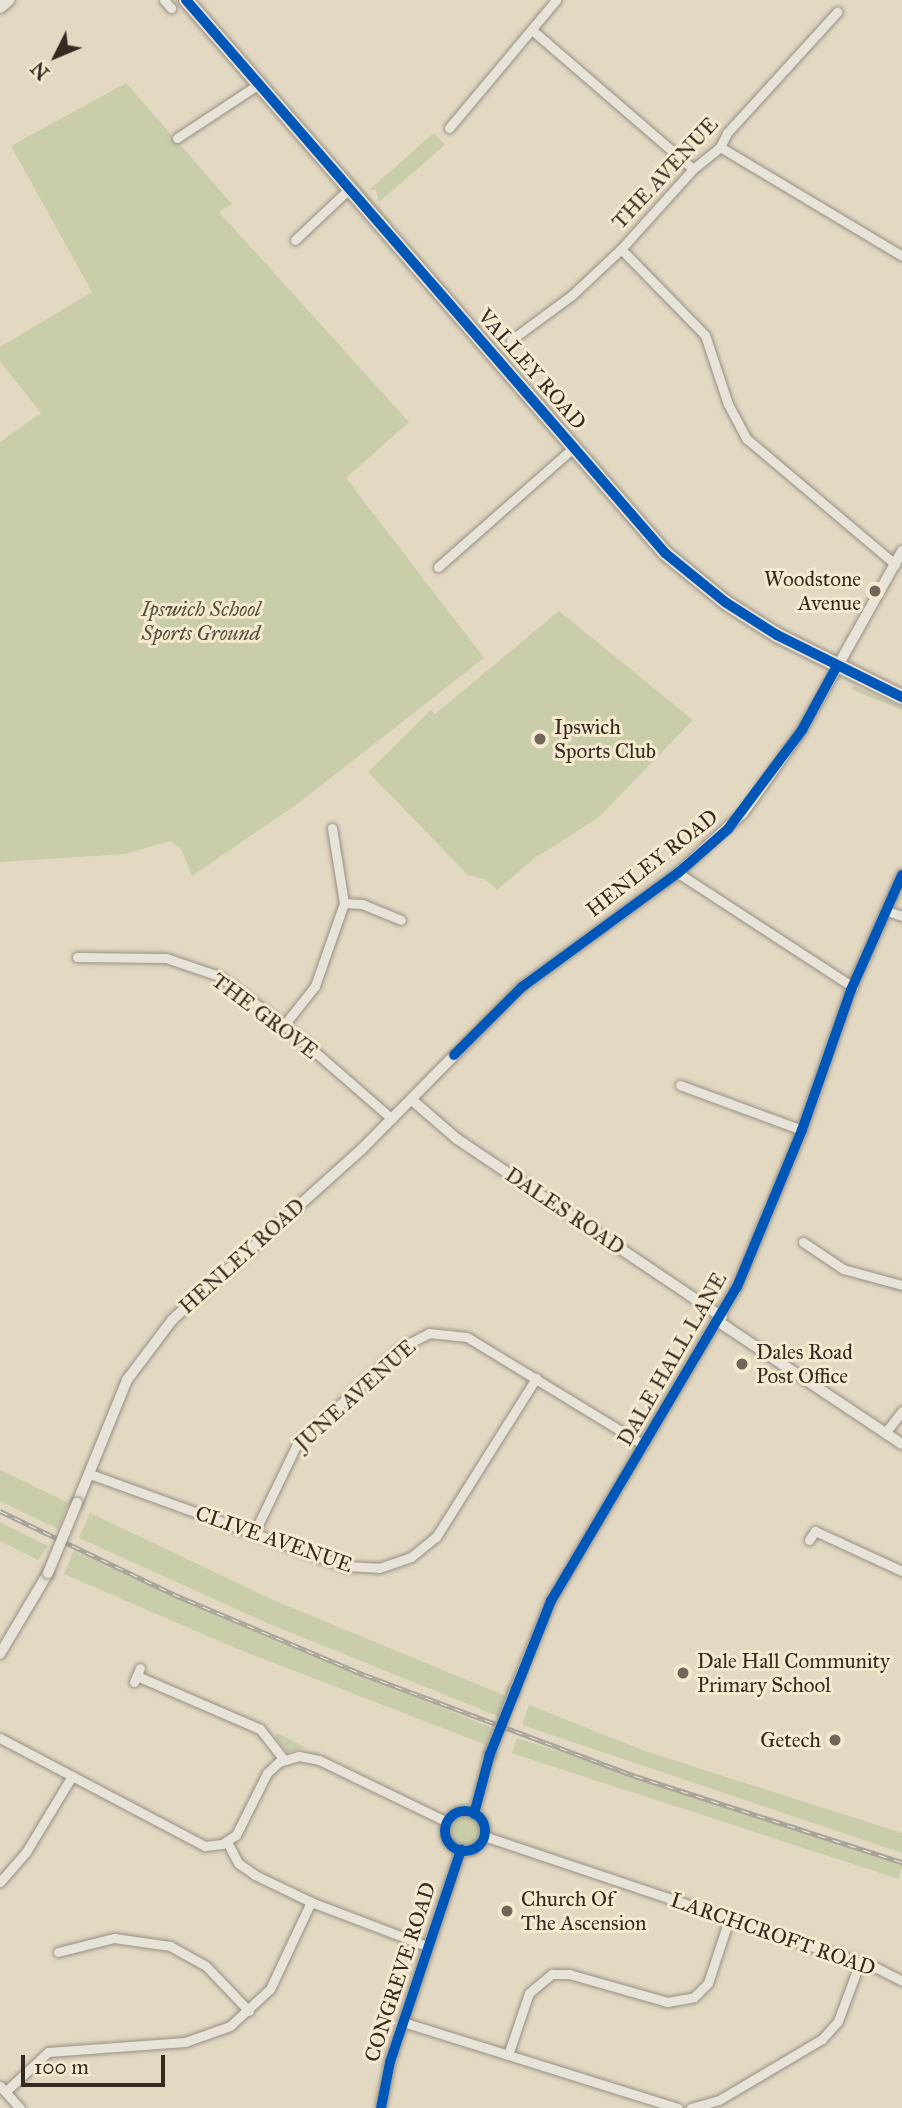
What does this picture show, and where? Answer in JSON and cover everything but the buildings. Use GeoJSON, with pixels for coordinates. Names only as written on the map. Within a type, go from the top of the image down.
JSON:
{"type":"FeatureCollection","features":[{"type":"Feature","properties":{"kind":"main road"},"geometry":{"type":"LineString","coordinates":[[0,7],[8,0]]}},
{"type":"Feature","properties":{"kind":"main road","name":"VALLEY ROAD"},"geometry":{"type":"LineString","coordinates":[[186,0],[351,187],[665,553],[691,576],[757,622],[836,668],[902,697]]}},
{"type":"Feature","properties":{"kind":"street"},"geometry":{"type":"LineString","coordinates":[[449,128],[556,0]]}},
{"type":"Feature","properties":{"kind":"street","name":"THE AVENUE"},"geometry":{"type":"LineString","coordinates":[[511,340],[572,295],[621,249],[693,169],[720,148],[727,133],[837,12]]}},
{"type":"Feature","properties":{"kind":"street"},"geometry":{"type":"LineString","coordinates":[[532,30],[693,169]]}},
{"type":"Feature","properties":{"kind":"street"},"geometry":{"type":"LineString","coordinates":[[177,138],[259,83]]}},
{"type":"Feature","properties":{"kind":"street"},"geometry":{"type":"LineString","coordinates":[[720,148],[902,256]]}},
{"type":"Feature","properties":{"kind":"street"},"geometry":{"type":"LineString","coordinates":[[303,240],[306,227],[351,187]]}},
{"type":"Feature","properties":{"kind":"street"},"geometry":{"type":"LineString","coordinates":[[621,249],[705,335],[728,404],[747,439],[895,564]]}},
{"type":"Feature","properties":{"kind":"street"},"geometry":{"type":"LineString","coordinates":[[438,567],[574,447]]}},
{"type":"Feature","properties":{"kind":"street","name":"HENLEY ROAD"},"geometry":{"type":"LineString","coordinates":[[0,1654],[48,1573],[127,1380],[157,1336],[412,1100],[522,988],[678,873],[728,829],[758,794],[802,730],[902,551]]}},
{"type":"Feature","properties":{"kind":"street"},"geometry":{"type":"LineString","coordinates":[[284,1026],[315,986],[345,903],[332,828]]}},
{"type":"Feature","properties":{"kind":"street"},"geometry":{"type":"LineString","coordinates":[[678,873],[853,987]]}},
{"type":"Feature","properties":{"kind":"street","name":"DALE HALL LANE"},"geometry":{"type":"LineString","coordinates":[[474,1814],[490,1754],[551,1601],[720,1320],[802,1130],[853,987],[902,875]]}},
{"type":"Feature","properties":{"kind":"street"},"geometry":{"type":"LineString","coordinates":[[345,903],[362,904],[401,920]]}},
{"type":"Feature","properties":{"kind":"street"},"geometry":{"type":"LineString","coordinates":[[887,911],[902,916]]}},
{"type":"Feature","properties":{"kind":"street","name":"THE GROVE"},"geometry":{"type":"LineString","coordinates":[[77,957],[166,958],[219,976],[284,1026],[392,1119]]}},
{"type":"Feature","properties":{"kind":"street"},"geometry":{"type":"LineString","coordinates":[[680,1085],[802,1130]]}},
{"type":"Feature","properties":{"kind":"street","name":"DALES ROAD"},"geometry":{"type":"LineString","coordinates":[[412,1100],[457,1139],[902,1444]]}},
{"type":"Feature","properties":{"kind":"street"},"geometry":{"type":"LineString","coordinates":[[803,1242],[843,1269],[902,1285]]}},
{"type":"Feature","properties":{"kind":"street","name":"JUNE AVENUE"},"geometry":{"type":"LineString","coordinates":[[254,1533],[297,1444],[414,1339],[440,1332],[467,1337],[644,1445]]}},
{"type":"Feature","properties":{"kind":"street","name":"CLIVE AVENUE"},"geometry":{"type":"LineString","coordinates":[[90,1474],[344,1566],[379,1568],[411,1557],[436,1537],[536,1378]]}},
{"type":"Feature","properties":{"kind":"street"},"geometry":{"type":"LineString","coordinates":[[885,1433],[902,1411]]}},
{"type":"Feature","properties":{"kind":"street"},"geometry":{"type":"LineString","coordinates":[[809,1540],[815,1531],[902,1571]]}},
{"type":"Feature","properties":{"kind":"street"},"geometry":{"type":"LineString","coordinates":[[137,1675],[260,1729],[284,1760]]}},
{"type":"Feature","properties":{"kind":"street"},"geometry":{"type":"LineString","coordinates":[[0,1738],[192,1842],[212,1846],[227,1842],[243,1825],[267,1773],[284,1760],[299,1756],[319,1760],[447,1822]]}},
{"type":"Feature","properties":{"kind":"street"},"geometry":{"type":"LineString","coordinates":[[0,1882],[26,1852],[72,1776]]}},
{"type":"Feature","properties":{"kind":"street"},"geometry":{"type":"LineString","coordinates":[[462,1812],[474,1814],[482,1821],[484,1836],[478,1846],[461,1850],[447,1840],[447,1822],[462,1812]]}},
{"type":"Feature","properties":{"kind":"street","name":"LARCHCROFT ROAD"},"geometry":{"type":"LineString","coordinates":[[484,1836],[860,1962],[902,1981]]}},
{"type":"Feature","properties":{"kind":"street"},"geometry":{"type":"LineString","coordinates":[[227,1842],[245,1869],[312,1902],[426,1946]]}},
{"type":"Feature","properties":{"kind":"street","name":"CONGREVE ROAD"},"geometry":{"type":"LineString","coordinates":[[382,2108],[426,1946],[461,1850]]}},
{"type":"Feature","properties":{"kind":"street"},"geometry":{"type":"LineString","coordinates":[[20,2108],[3,2088],[48,2052],[197,2040],[230,2026],[249,2011],[276,1980],[312,1902]]}},
{"type":"Feature","properties":{"kind":"street"},"geometry":{"type":"LineString","coordinates":[[508,2055],[529,1993],[552,1974],[569,1974],[667,2002],[694,1997],[708,1983],[729,1919]]}},
{"type":"Feature","properties":{"kind":"street"},"geometry":{"type":"LineString","coordinates":[[58,1952],[114,1938],[170,1946],[206,1966],[249,2011]]}},
{"type":"Feature","properties":{"kind":"street"},"geometry":{"type":"LineString","coordinates":[[691,2108],[719,2100],[822,2039],[841,2014],[860,1962]]}},
{"type":"Feature","properties":{"kind":"street"},"geometry":{"type":"LineString","coordinates":[[404,2022],[678,2108]]}},
{"type":"Feature","properties":{"kind":"green space","name":"Ipswich School Sports Ground"},"geometry":{"type":"Polygon","coordinates":[[[126,83],[232,204],[219,212],[409,422],[346,478],[484,658],[300,802],[192,876],[181,848],[170,841],[125,854],[0,862],[0,442],[41,413],[0,361],[0,347],[92,292],[11,146],[126,83]]]}},
{"type":"Feature","properties":{"kind":"green space"},"geometry":{"type":"Polygon","coordinates":[[[434,133],[445,145],[379,202],[376,190],[369,190],[434,133]]]}},
{"type":"Feature","properties":{"kind":"green space"},"geometry":{"type":"Polygon","coordinates":[[[348,171],[390,221],[386,221],[348,171]]]}},
{"type":"Feature","properties":{"kind":"green space","name":"Ipswich Sports Club"},"geometry":{"type":"Polygon","coordinates":[[[559,611],[693,720],[598,818],[536,857],[497,890],[485,879],[468,875],[368,772],[431,710],[435,714],[559,611]]]}},
{"type":"Feature","properties":{"kind":"green space"},"geometry":{"type":"Polygon","coordinates":[[[854,686],[902,707],[902,710],[851,689],[854,686]]]}},
{"type":"Feature","properties":{"kind":"green space"},"geometry":{"type":"Polygon","coordinates":[[[0,1470],[69,1503],[58,1529],[0,1501],[0,1470]]]}},
{"type":"Feature","properties":{"kind":"green space"},"geometry":{"type":"Polygon","coordinates":[[[90,1513],[271,1599],[508,1697],[500,1717],[267,1623],[79,1538],[90,1513]]]}},
{"type":"Feature","properties":{"kind":"green space"},"geometry":{"type":"Polygon","coordinates":[[[0,1522],[48,1546],[38,1560],[0,1541],[0,1522]]]}},
{"type":"Feature","properties":{"kind":"green space"},"geometry":{"type":"Polygon","coordinates":[[[74,1550],[278,1642],[495,1729],[489,1746],[235,1648],[64,1574],[74,1550]]]}},
{"type":"Feature","properties":{"kind":"green space"},"geometry":{"type":"Polygon","coordinates":[[[529,1705],[645,1751],[902,1833],[902,1853],[522,1725],[529,1705]]]}},
{"type":"Feature","properties":{"kind":"green space"},"geometry":{"type":"Polygon","coordinates":[[[277,1733],[305,1747],[287,1752],[275,1737],[277,1733]]]}},
{"type":"Feature","properties":{"kind":"green space"},"geometry":{"type":"Polygon","coordinates":[[[517,1738],[902,1863],[898,1879],[512,1753],[517,1738]]]}},
{"type":"Feature","properties":{"kind":"green space"},"geometry":{"type":"Polygon","coordinates":[[[465,1816],[476,1820],[480,1831],[476,1842],[465,1846],[454,1842],[450,1831],[454,1820],[465,1816]]]}},
{"type":"Feature","properties":{"kind":"railway"},"geometry":{"type":"LineString","coordinates":[[0,1511],[173,1594],[365,1675],[635,1776],[902,1862]]}},
{"type":"Feature","properties":{"kind":"cycle path"},"geometry":{"type":"LineString","coordinates":[[186,0],[665,553],[725,602],[777,635],[902,697]]}},
{"type":"Feature","properties":{"kind":"cycle path"},"geometry":{"type":"LineString","coordinates":[[454,1055],[522,987],[678,873],[728,829],[802,730],[836,668]]}},
{"type":"Feature","properties":{"kind":"cycle path"},"geometry":{"type":"LineString","coordinates":[[474,1814],[490,1754],[551,1601],[737,1287],[802,1130],[851,990],[902,875]]}},
{"type":"Feature","properties":{"kind":"cycle path"},"geometry":{"type":"LineString","coordinates":[[465,1811],[479,1817],[485,1831],[479,1845],[465,1851],[451,1845],[445,1831],[451,1817],[465,1811]]}},
{"type":"Feature","properties":{"kind":"cycle path"},"geometry":{"type":"LineString","coordinates":[[381,2108],[390,2062],[461,1850]]}},
{"type":"Feature","properties":{"kind":"place","name":"Woodstone Avenue"},"geometry":{"type":"Point","coordinates":[875,591]}},
{"type":"Feature","properties":{"kind":"place","name":"Ipswich Sports Club"},"geometry":{"type":"Point","coordinates":[540,739]}},
{"type":"Feature","properties":{"kind":"place","name":"Dales Road Post Office"},"geometry":{"type":"Point","coordinates":[742,1364]}},
{"type":"Feature","properties":{"kind":"place","name":"Dale Hall Community Primary School"},"geometry":{"type":"Point","coordinates":[683,1673]}},
{"type":"Feature","properties":{"kind":"place","name":"Getech"},"geometry":{"type":"Point","coordinates":[835,1740]}},
{"type":"Feature","properties":{"kind":"place","name":"Church Of The Ascension"},"geometry":{"type":"Point","coordinates":[507,1911]}}]}
